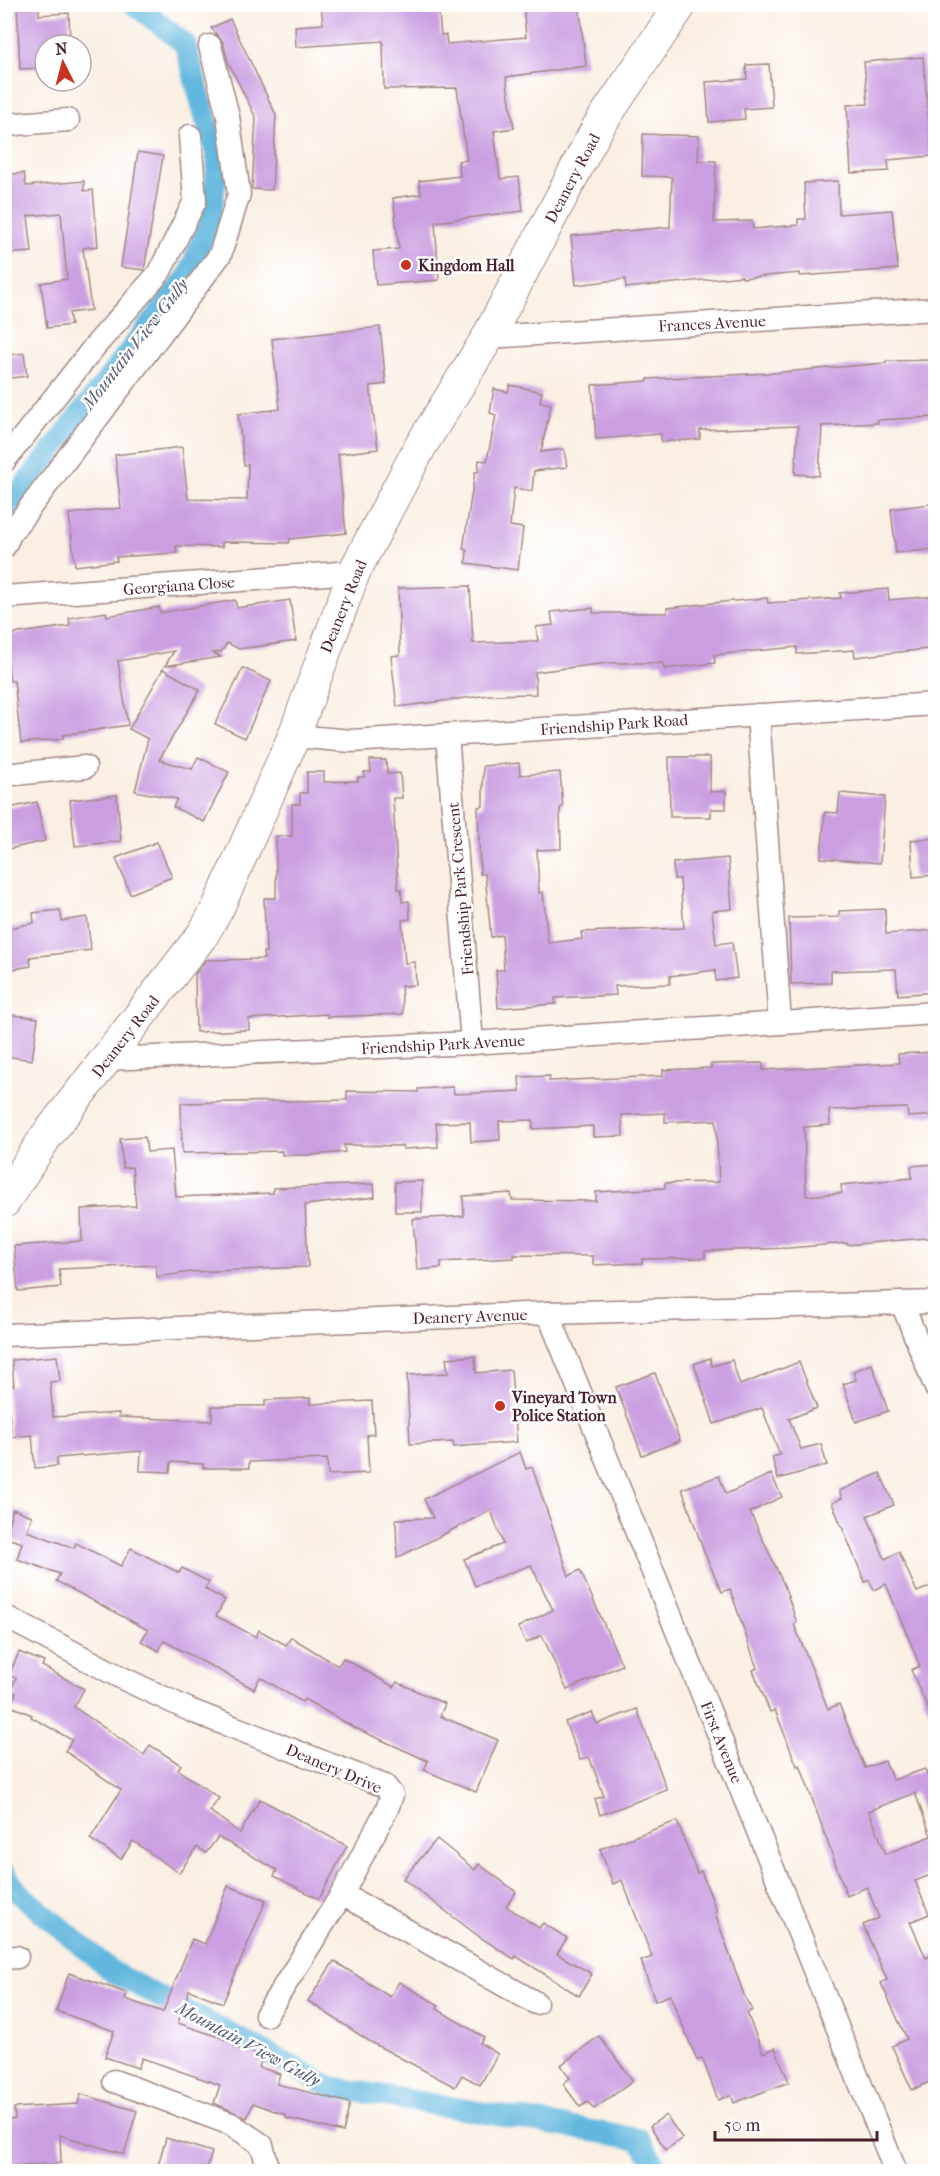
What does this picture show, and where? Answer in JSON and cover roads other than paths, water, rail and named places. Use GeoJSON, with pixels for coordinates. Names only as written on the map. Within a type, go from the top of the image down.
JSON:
{"type":"FeatureCollection","features":[{"type":"Feature","properties":{"kind":"street","name":"Deanery Road"},"geometry":{"type":"LineString","coordinates":[[4,1202],[45,1138],[204,934],[217,910],[294,736],[354,572],[420,447],[488,337],[598,127],[681,4]]}},
{"type":"Feature","properties":{"kind":"street"},"geometry":{"type":"LineString","coordinates":[[4,547],[10,534],[220,255],[239,194],[228,116],[210,46]]}},
{"type":"Feature","properties":{"kind":"street"},"geometry":{"type":"LineString","coordinates":[[4,125],[68,120]]}},
{"type":"Feature","properties":{"kind":"street"},"geometry":{"type":"LineString","coordinates":[[4,461],[95,346],[159,273],[195,201],[190,136]]}},
{"type":"Feature","properties":{"kind":"street","name":"Frances Avenue"},"geometry":{"type":"LineString","coordinates":[[488,337],[936,309]]}},
{"type":"Feature","properties":{"kind":"street","name":"Georgiana Close"},"geometry":{"type":"LineString","coordinates":[[4,597],[354,572]]}},
{"type":"Feature","properties":{"kind":"street","name":"Friendship Park Road"},"geometry":{"type":"LineString","coordinates":[[294,736],[351,741],[936,704]]}},
{"type":"Feature","properties":{"kind":"street"},"geometry":{"type":"LineString","coordinates":[[758,715],[780,1023]]}},
{"type":"Feature","properties":{"kind":"street","name":"Friendship Park Crescent"},"geometry":{"type":"LineString","coordinates":[[447,735],[472,1043]]}},
{"type":"Feature","properties":{"kind":"street"},"geometry":{"type":"LineString","coordinates":[[4,775],[85,767]]}},
{"type":"Feature","properties":{"kind":"street","name":"Friendship Park Avenue"},"geometry":{"type":"LineString","coordinates":[[107,1059],[472,1043],[936,1013]]}},
{"type":"Feature","properties":{"kind":"street","name":"Deanery Avenue"},"geometry":{"type":"LineString","coordinates":[[4,1335],[548,1313],[936,1302]]}},
{"type":"Feature","properties":{"kind":"street"},"geometry":{"type":"LineString","coordinates":[[902,1303],[936,1388]]}},
{"type":"Feature","properties":{"kind":"street","name":"First Avenue"},"geometry":{"type":"LineString","coordinates":[[548,1313],[896,2172]]}},
{"type":"Feature","properties":{"kind":"street","name":"Deanery Drive"},"geometry":{"type":"LineString","coordinates":[[4,1616],[122,1678],[192,1710],[385,1786],[392,1795],[387,1809],[342,1894]]}},
{"type":"Feature","properties":{"kind":"street"},"geometry":{"type":"LineString","coordinates":[[266,2015],[342,1894],[536,2003]]}},
{"type":"Feature","properties":{"kind":"street"},"geometry":{"type":"LineString","coordinates":[[114,2081],[231,2124],[262,2145],[269,2172]]}},
{"type":"Feature","properties":{"kind":"waterway","name":"Mountain View Gully"},"geometry":{"type":"LineString","coordinates":[[4,512],[189,275],[210,220],[218,162],[185,44],[134,4]]}},
{"type":"Feature","properties":{"kind":"waterway","name":"Mountain View Gully"},"geometry":{"type":"LineString","coordinates":[[4,1873],[19,1893],[114,1973],[331,2087],[639,2139],[660,2172]]}},
{"type":"Feature","properties":{"kind":"place","name":"Kingdom Hall"},"geometry":{"type":"Point","coordinates":[406,265]}},
{"type":"Feature","properties":{"kind":"place","name":"Vineyard Town Police Station"},"geometry":{"type":"Point","coordinates":[500,1406]}}]}
